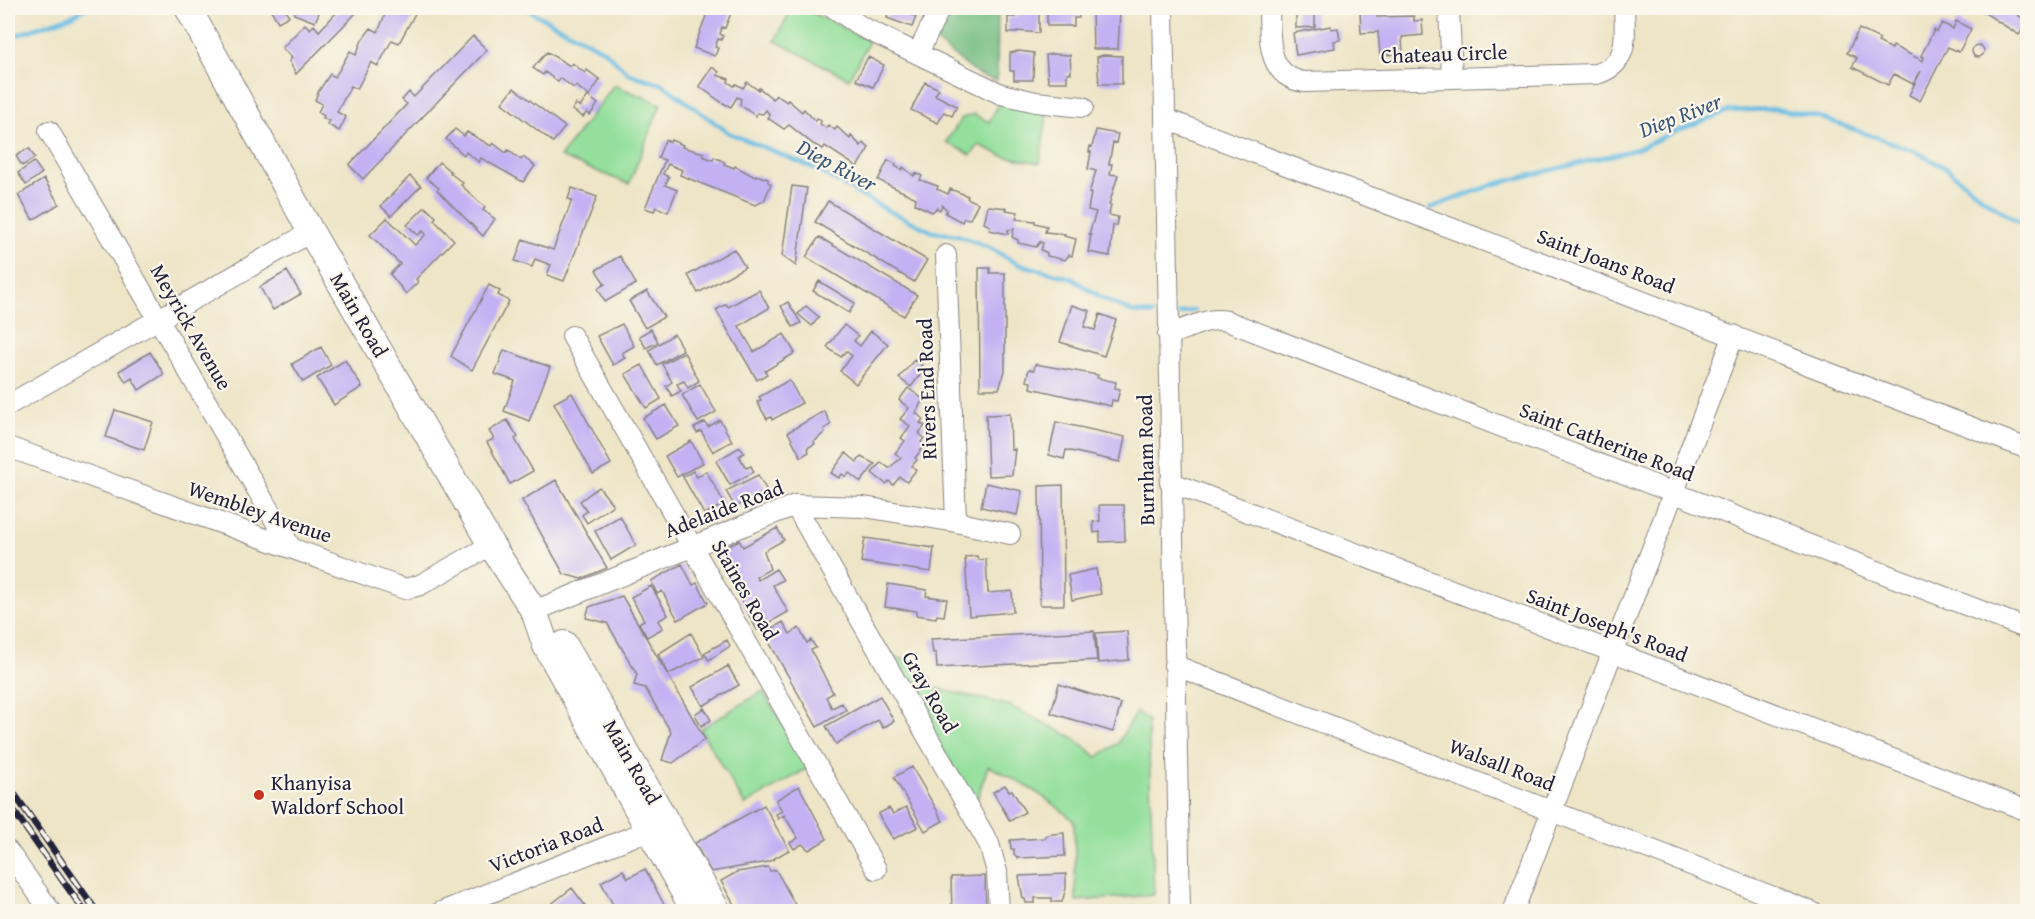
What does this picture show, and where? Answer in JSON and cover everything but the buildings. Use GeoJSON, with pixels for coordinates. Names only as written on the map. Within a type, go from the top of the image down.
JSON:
{"type":"FeatureCollection","features":[{"type":"Feature","properties":{"kind":"main road","name":"Main Road"},"geometry":{"type":"LineString","coordinates":[[188,8],[311,232],[491,544],[536,614],[560,636],[658,827],[695,912]]}},
{"type":"Feature","properties":{"kind":"main road","name":"Main Road"},"geometry":{"type":"LineString","coordinates":[[658,827],[718,912]]}},
{"type":"Feature","properties":{"kind":"street"},"geometry":{"type":"LineString","coordinates":[[834,8],[862,27],[1001,94],[1036,102],[1083,107]]}},
{"type":"Feature","properties":{"kind":"street"},"geometry":{"type":"LineString","coordinates":[[918,53],[940,8]]}},
{"type":"Feature","properties":{"kind":"street","name":"Burnham Road"},"geometry":{"type":"LineString","coordinates":[[1163,8],[1170,482],[1180,912]]}},
{"type":"Feature","properties":{"kind":"street","name":"Chateau Circle"},"geometry":{"type":"LineString","coordinates":[[1269,8],[1271,54],[1279,69],[1291,78],[1305,82],[1604,72],[1617,62],[1624,50],[1624,8]]}},
{"type":"Feature","properties":{"kind":"street"},"geometry":{"type":"LineString","coordinates":[[1449,8],[1452,78]]}},
{"type":"Feature","properties":{"kind":"street","name":"Saint Joans Road"},"geometry":{"type":"LineString","coordinates":[[1166,119],[2028,449]]}},
{"type":"Feature","properties":{"kind":"street","name":"Meyrick Avenue"},"geometry":{"type":"LineString","coordinates":[[49,131],[291,548]]}},
{"type":"Feature","properties":{"kind":"street"},"geometry":{"type":"LineString","coordinates":[[9,400],[159,319],[311,232]]}},
{"type":"Feature","properties":{"kind":"street","name":"Rivers End Road"},"geometry":{"type":"LineString","coordinates":[[946,255],[956,522]]}},
{"type":"Feature","properties":{"kind":"street","name":"Saint Catherine Road"},"geometry":{"type":"LineString","coordinates":[[1168,318],[1184,331],[1210,320],[1227,321],[2028,629]]}},
{"type":"Feature","properties":{"kind":"street"},"geometry":{"type":"LineString","coordinates":[[1513,912],[1734,335]]}},
{"type":"Feature","properties":{"kind":"street","name":"Staines Road"},"geometry":{"type":"LineString","coordinates":[[572,336],[876,869]]}},
{"type":"Feature","properties":{"kind":"street","name":"Wembley Avenue"},"geometry":{"type":"LineString","coordinates":[[8,447],[411,589],[491,544]]}},
{"type":"Feature","properties":{"kind":"street","name":"Saint Joseph's Road"},"geometry":{"type":"LineString","coordinates":[[1170,482],[2028,811]]}},
{"type":"Feature","properties":{"kind":"street","name":"Adelaide Road"},"geometry":{"type":"LineString","coordinates":[[536,614],[692,545],[795,505],[864,507],[956,522],[1010,534]]}},
{"type":"Feature","properties":{"kind":"street","name":"Gray Road"},"geometry":{"type":"LineString","coordinates":[[795,505],[989,844],[997,872],[999,912]]}},
{"type":"Feature","properties":{"kind":"street","name":"Walsall Road"},"geometry":{"type":"LineString","coordinates":[[1174,665],[1812,912]]}},
{"type":"Feature","properties":{"kind":"street","name":"Victoria Road"},"geometry":{"type":"LineString","coordinates":[[441,911],[658,827]]}},
{"type":"Feature","properties":{"kind":"street"},"geometry":{"type":"LineString","coordinates":[[8,851],[51,912]]}},
{"type":"Feature","properties":{"kind":"green space"},"geometry":{"type":"Polygon","coordinates":[[[792,8],[803,8],[869,41],[849,79],[775,41],[792,8]]]}},
{"type":"Feature","properties":{"kind":"green space"},"geometry":{"type":"Polygon","coordinates":[[[957,8],[998,8],[997,81],[977,74],[936,42],[942,24],[957,8]]]}},
{"type":"Feature","properties":{"kind":"green space"},"geometry":{"type":"Polygon","coordinates":[[[614,85],[661,104],[629,184],[560,157],[614,85]]]}},
{"type":"Feature","properties":{"kind":"green space"},"geometry":{"type":"Polygon","coordinates":[[[999,103],[1047,114],[1040,163],[1003,156],[979,145],[971,155],[946,142],[962,118],[973,114],[989,122],[999,103]]]}},
{"type":"Feature","properties":{"kind":"green space"},"geometry":{"type":"Polygon","coordinates":[[[890,657],[921,662],[934,688],[1008,705],[1074,738],[1097,757],[1118,743],[1136,712],[1148,721],[1154,895],[1076,901],[1074,821],[1033,790],[988,766],[975,805],[890,657]]]}},
{"type":"Feature","properties":{"kind":"green space"},"geometry":{"type":"Polygon","coordinates":[[[763,691],[808,768],[745,805],[700,729],[763,691]]]}},
{"type":"Feature","properties":{"kind":"waterway","name":"Diep River"},"geometry":{"type":"LineString","coordinates":[[8,38],[72,16],[86,8]]}},
{"type":"Feature","properties":{"kind":"waterway","name":"Diep River"},"geometry":{"type":"LineString","coordinates":[[524,8],[605,51],[629,74],[662,84],[729,133],[811,167],[889,211],[933,232],[958,235],[992,249],[1018,264],[1071,278],[1102,298],[1132,312],[1152,314]]}},
{"type":"Feature","properties":{"kind":"waterway","name":"Diep River"},"geometry":{"type":"LineString","coordinates":[[1430,208],[1495,184],[1637,149],[1729,111],[1775,109],[1816,116],[1912,150],[1946,168],[1984,199],[2028,228]]}},
{"type":"Feature","properties":{"kind":"waterway","name":"Diep River"},"geometry":{"type":"LineString","coordinates":[[1179,314],[1194,310]]}},
{"type":"Feature","properties":{"kind":"railway"},"geometry":{"type":"LineString","coordinates":[[8,785],[97,912]]}},
{"type":"Feature","properties":{"kind":"railway"},"geometry":{"type":"LineString","coordinates":[[8,803],[85,912]]}},
{"type":"Feature","properties":{"kind":"place","name":"Khanyisa Waldorf School"},"geometry":{"type":"Point","coordinates":[259,795]}}]}
